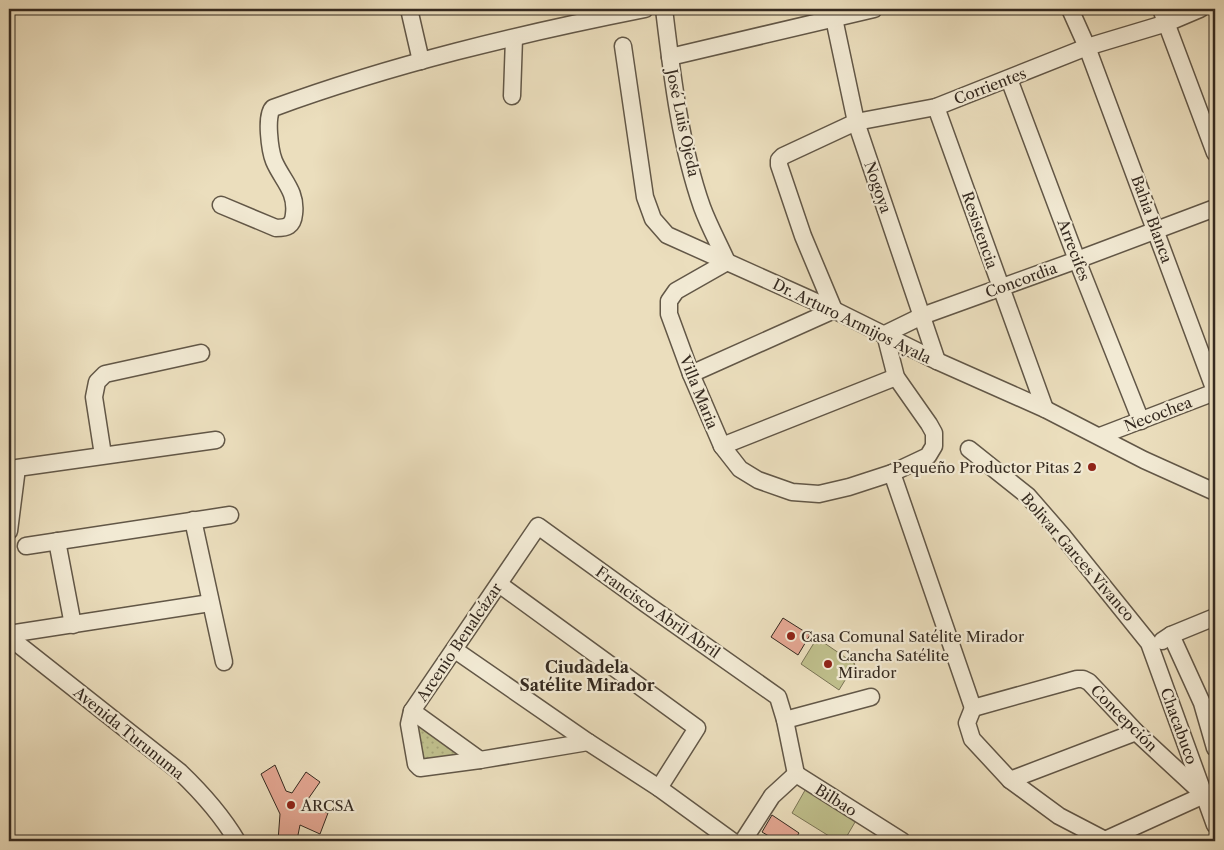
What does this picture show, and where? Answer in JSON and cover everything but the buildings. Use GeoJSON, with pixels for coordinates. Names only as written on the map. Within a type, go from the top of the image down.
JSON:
{"type":"FeatureCollection","features":[{"type":"Feature","properties":{"kind":"street"},"geometry":{"type":"LineString","coordinates":[[409,9],[422,61]]}},
{"type":"Feature","properties":{"kind":"street"},"geometry":{"type":"LineString","coordinates":[[221,205],[270,226],[290,227],[294,219],[295,199],[273,160],[268,120],[270,110],[341,84],[422,61],[514,38],[645,9]]}},
{"type":"Feature","properties":{"kind":"street","name":"José Luis Ojeda"},"geometry":{"type":"LineString","coordinates":[[664,9],[686,152],[702,208],[727,262]]}},
{"type":"Feature","properties":{"kind":"street"},"geometry":{"type":"LineString","coordinates":[[670,57],[833,13],[874,9]]}},
{"type":"Feature","properties":{"kind":"street","name":"Bahia Blanca"},"geometry":{"type":"LineString","coordinates":[[1070,9],[1087,48],[1215,391]]}},
{"type":"Feature","properties":{"kind":"street","name":"Corrientes"},"geometry":{"type":"LineString","coordinates":[[834,310],[803,236],[779,165],[779,160],[783,156],[856,122],[936,107],[1164,16],[1200,9]]}},
{"type":"Feature","properties":{"kind":"street","name":"Nogoya"},"geometry":{"type":"LineString","coordinates":[[833,13],[856,122],[937,362]]}},
{"type":"Feature","properties":{"kind":"street"},"geometry":{"type":"LineString","coordinates":[[1164,16],[1215,153]]}},
{"type":"Feature","properties":{"kind":"street"},"geometry":{"type":"LineString","coordinates":[[512,96],[514,38]]}},
{"type":"Feature","properties":{"kind":"street","name":"Dr. Arturo Armijos Ayala"},"geometry":{"type":"LineString","coordinates":[[622,46],[645,197],[653,219],[667,234],[885,334],[937,362],[1045,409],[1144,460],[1215,492]]}},
{"type":"Feature","properties":{"kind":"street","name":"Arrecifes"},"geometry":{"type":"LineString","coordinates":[[1009,79],[1077,260],[1141,421]]}},
{"type":"Feature","properties":{"kind":"street","name":"Resistencia"},"geometry":{"type":"LineString","coordinates":[[936,107],[1045,409]]}},
{"type":"Feature","properties":{"kind":"street","name":"Concordia"},"geometry":{"type":"LineString","coordinates":[[885,334],[922,316],[1215,208]]}},
{"type":"Feature","properties":{"kind":"street","name":"Villa Maria"},"geometry":{"type":"LineString","coordinates":[[727,262],[676,291],[669,301],[669,314],[691,374],[722,446],[740,469],[758,480],[792,492],[819,494],[849,487],[892,473],[928,456],[934,446],[934,433],[896,377]]}},
{"type":"Feature","properties":{"kind":"street"},"geometry":{"type":"LineString","coordinates":[[691,374],[834,310]]}},
{"type":"Feature","properties":{"kind":"street"},"geometry":{"type":"LineString","coordinates":[[722,446],[896,377],[885,334]]}},
{"type":"Feature","properties":{"kind":"street"},"geometry":{"type":"LineString","coordinates":[[103,455],[94,397],[97,382],[106,374],[202,353]]}},
{"type":"Feature","properties":{"kind":"street","name":"Necochea"},"geometry":{"type":"LineString","coordinates":[[1100,436],[1215,391]]}},
{"type":"Feature","properties":{"kind":"street"},"geometry":{"type":"LineString","coordinates":[[9,524],[18,468],[216,440]]}},
{"type":"Feature","properties":{"kind":"street","name":"Bolivar Garces Vivanco"},"geometry":{"type":"LineString","coordinates":[[969,449],[1028,496],[1062,534],[1143,634],[1149,643],[1153,655]]}},
{"type":"Feature","properties":{"kind":"street"},"geometry":{"type":"LineString","coordinates":[[892,473],[973,708],[967,723],[972,739],[1010,780],[1059,816],[1106,841],[1204,795]]}},
{"type":"Feature","properties":{"kind":"street"},"geometry":{"type":"LineString","coordinates":[[26,546],[230,514]]}},
{"type":"Feature","properties":{"kind":"street"},"geometry":{"type":"LineString","coordinates":[[192,520],[224,662]]}},
{"type":"Feature","properties":{"kind":"street","name":"Arcenio Benalcázar"},"geometry":{"type":"LineString","coordinates":[[480,760],[420,768],[409,724],[412,711],[538,526]]}},
{"type":"Feature","properties":{"kind":"street","name":"Francisco Abril Abril"},"geometry":{"type":"LineString","coordinates":[[538,526],[778,696],[785,720]]}},
{"type":"Feature","properties":{"kind":"street"},"geometry":{"type":"LineString","coordinates":[[57,541],[73,625]]}},
{"type":"Feature","properties":{"kind":"street"},"geometry":{"type":"LineString","coordinates":[[499,584],[697,728],[659,788]]}},
{"type":"Feature","properties":{"kind":"street"},"geometry":{"type":"LineString","coordinates":[[9,636],[210,603]]}},
{"type":"Feature","properties":{"kind":"street"},"geometry":{"type":"LineString","coordinates":[[1153,655],[1157,646],[1171,635],[1215,617]]}},
{"type":"Feature","properties":{"kind":"street"},"geometry":{"type":"LineString","coordinates":[[1171,635],[1209,701],[1215,748]]}},
{"type":"Feature","properties":{"kind":"street","name":"Avenida Turunuma"},"geometry":{"type":"LineString","coordinates":[[9,636],[180,772],[225,821],[237,841]]}},
{"type":"Feature","properties":{"kind":"street"},"geometry":{"type":"LineString","coordinates":[[455,650],[588,742],[659,788],[732,841]]}},
{"type":"Feature","properties":{"kind":"street","name":"Chacabuco"},"geometry":{"type":"LineString","coordinates":[[1153,655],[1215,825]]}},
{"type":"Feature","properties":{"kind":"street","name":"Concepción"},"geometry":{"type":"LineString","coordinates":[[973,708],[1077,679],[1083,679],[1089,682],[1136,732],[1204,795]]}},
{"type":"Feature","properties":{"kind":"street"},"geometry":{"type":"LineString","coordinates":[[743,841],[772,796],[796,774],[785,720],[871,698]]}},
{"type":"Feature","properties":{"kind":"street"},"geometry":{"type":"LineString","coordinates":[[412,711],[480,760],[588,742]]}},
{"type":"Feature","properties":{"kind":"street"},"geometry":{"type":"LineString","coordinates":[[1010,780],[1136,732]]}},
{"type":"Feature","properties":{"kind":"street","name":"Bilbao"},"geometry":{"type":"LineString","coordinates":[[796,774],[902,841]]}},
{"type":"Feature","properties":{"kind":"green space","name":"Cancha Satélite Mirador"},"geometry":{"type":"Polygon","coordinates":[[[817,638],[855,664],[839,690],[801,664],[817,638]]]}},
{"type":"Feature","properties":{"kind":"green space"},"geometry":{"type":"Polygon","coordinates":[[[416,723],[461,756],[421,761],[416,723]]]}},
{"type":"Feature","properties":{"kind":"green space"},"geometry":{"type":"Polygon","coordinates":[[[808,785],[858,817],[844,841],[837,841],[792,813],[808,785]]]}},
{"type":"Feature","properties":{"kind":"place","name":"Pequeño Productor Pitas 2"},"geometry":{"type":"Point","coordinates":[1092,467]}},
{"type":"Feature","properties":{"kind":"place","name":"Casa Comunal Satélite Mirador"},"geometry":{"type":"Point","coordinates":[791,636]}},
{"type":"Feature","properties":{"kind":"place","name":"Cancha Satélite Mirador"},"geometry":{"type":"Point","coordinates":[828,664]}},
{"type":"Feature","properties":{"kind":"place","name":"ARCSA"},"geometry":{"type":"Point","coordinates":[291,805]}},
{"type":"Feature","properties":{"kind":"district","name":"Ciudadela Satélite Mirador"},"geometry":{"type":"Point","coordinates":[587,676]}}]}
